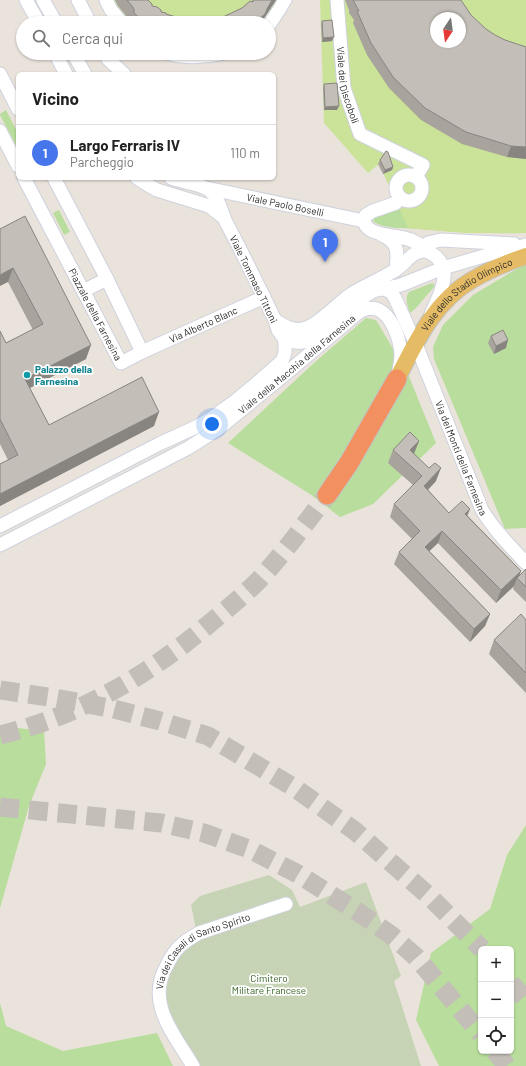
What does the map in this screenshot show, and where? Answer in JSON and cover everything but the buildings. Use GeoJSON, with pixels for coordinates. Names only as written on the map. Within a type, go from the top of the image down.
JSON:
{"type":"FeatureCollection","features":[{"type":"Feature","properties":{"kind":"highway"},"geometry":{"type":"LineString","coordinates":[[327,495],[349,463],[397,379]]}},
{"type":"Feature","properties":{"kind":"main road","name":"Viale dello Stadio Olimpico"},"geometry":{"type":"LineString","coordinates":[[397,379],[427,323],[449,297],[472,280],[526,248]]}},
{"type":"Feature","properties":{"kind":"street"},"geometry":{"type":"LineString","coordinates":[[26,0],[35,16]]}},
{"type":"Feature","properties":{"kind":"street"},"geometry":{"type":"LineString","coordinates":[[43,0],[52,16]]}},
{"type":"Feature","properties":{"kind":"street"},"geometry":{"type":"LineString","coordinates":[[78,0],[86,16]]}},
{"type":"Feature","properties":{"kind":"street"},"geometry":{"type":"LineString","coordinates":[[106,0],[116,16]]}},
{"type":"Feature","properties":{"kind":"street"},"geometry":{"type":"LineString","coordinates":[[275,16],[285,0]]}},
{"type":"Feature","properties":{"kind":"street","name":"Viale dei Discoboli"},"geometry":{"type":"LineString","coordinates":[[337,0],[344,88],[360,134],[423,165],[416,177]]}},
{"type":"Feature","properties":{"kind":"street"},"geometry":{"type":"LineString","coordinates":[[59,60],[65,72]]}},
{"type":"Feature","properties":{"kind":"street"},"geometry":{"type":"LineString","coordinates":[[77,60],[84,72]]}},
{"type":"Feature","properties":{"kind":"street"},"geometry":{"type":"LineString","coordinates":[[109,60],[122,72]]}},
{"type":"Feature","properties":{"kind":"street"},"geometry":{"type":"LineString","coordinates":[[0,74],[16,105]]}},
{"type":"Feature","properties":{"kind":"street"},"geometry":{"type":"LineString","coordinates":[[0,131],[16,162]]}},
{"type":"Feature","properties":{"kind":"street"},"geometry":{"type":"LineString","coordinates":[[396,270],[398,253],[396,247],[388,238],[368,228],[364,221],[364,217],[398,200],[416,199],[420,196],[422,183],[416,177],[408,175],[404,176],[398,182],[398,200]]}},
{"type":"Feature","properties":{"kind":"street","name":"Piazzale della Farnesina"},"geometry":{"type":"LineString","coordinates":[[25,180],[121,363],[142,352]]}},
{"type":"Feature","properties":{"kind":"street"},"geometry":{"type":"LineString","coordinates":[[55,180],[107,279],[142,352]]}},
{"type":"Feature","properties":{"kind":"street"},"geometry":{"type":"LineString","coordinates":[[140,180],[157,190],[209,206],[225,219]]}},
{"type":"Feature","properties":{"kind":"street","name":"Viale Paolo Boselli"},"geometry":{"type":"LineString","coordinates":[[179,180],[206,188],[364,221]]}},
{"type":"Feature","properties":{"kind":"street"},"geometry":{"type":"LineString","coordinates":[[206,188],[213,193],[218,200],[225,219]]}},
{"type":"Feature","properties":{"kind":"street","name":"Viale Tommaso Tittoni"},"geometry":{"type":"LineString","coordinates":[[225,219],[275,320],[278,330],[284,338]]}},
{"type":"Feature","properties":{"kind":"street"},"geometry":{"type":"LineString","coordinates":[[376,232],[404,238],[418,243],[422,250],[432,253],[444,268],[443,285],[427,323]]}},
{"type":"Feature","properties":{"kind":"street","name":"Viale della Macchia della Farnesina"},"geometry":{"type":"LineString","coordinates":[[275,320],[291,329],[306,329],[354,292],[396,270],[409,258],[431,242],[441,240],[526,248]]}},
{"type":"Feature","properties":{"kind":"street","name":"Viale della Macchia della Farnesina"},"geometry":{"type":"LineString","coordinates":[[0,526],[210,418],[250,389],[282,360],[285,353],[284,338],[294,342],[308,341],[315,337],[356,302],[373,291],[408,282],[444,268],[501,251],[526,248]]}},
{"type":"Feature","properties":{"kind":"street"},"geometry":{"type":"LineString","coordinates":[[83,291],[107,279]]}},
{"type":"Feature","properties":{"kind":"street","name":"Via dei Monti della Farnesina"},"geometry":{"type":"LineString","coordinates":[[384,289],[391,292],[395,298],[416,342],[482,510],[492,526],[526,563]]}},
{"type":"Feature","properties":{"kind":"street","name":"Via Alberto Blanc"},"geometry":{"type":"LineString","coordinates":[[142,352],[264,298]]}},
{"type":"Feature","properties":{"kind":"street","name":"Viale della Macchia della Farnesina"},"geometry":{"type":"LineString","coordinates":[[0,545],[188,448],[218,430],[358,313],[366,308],[380,310],[386,314],[397,336],[401,356],[397,379]]}},
{"type":"Feature","properties":{"kind":"street"},"geometry":{"type":"LineString","coordinates":[[130,459],[188,448]]}},
{"type":"Feature","properties":{"kind":"street","name":"Via dei Casali di Santo Spirito"},"geometry":{"type":"LineString","coordinates":[[193,1066],[168,1026],[160,1005],[160,983],[163,972],[170,958],[188,939],[199,933],[286,904]]}},
{"type":"Feature","properties":{"kind":"green space"},"geometry":{"type":"Polygon","coordinates":[[[112,0],[279,0],[269,16],[122,16],[112,0]]]}},
{"type":"Feature","properties":{"kind":"green space"},"geometry":{"type":"Polygon","coordinates":[[[320,0],[526,0],[526,233],[465,233],[408,228],[379,164],[368,173],[324,123],[320,0]]]}},
{"type":"Feature","properties":{"kind":"green space"},"geometry":{"type":"Polygon","coordinates":[[[6,110],[16,129],[16,145],[0,115],[6,110]]]}},
{"type":"Feature","properties":{"kind":"green space"},"geometry":{"type":"Polygon","coordinates":[[[398,207],[526,233],[472,232],[388,227],[377,224],[373,221],[377,216],[398,207]]]}},
{"type":"Feature","properties":{"kind":"green space"},"geometry":{"type":"Polygon","coordinates":[[[59,210],[70,232],[64,235],[53,213],[59,210]]]}},
{"type":"Feature","properties":{"kind":"green space"},"geometry":{"type":"Polygon","coordinates":[[[526,265],[526,528],[505,529],[434,359],[433,347],[443,325],[473,295],[518,268],[526,265]]]}},
{"type":"Feature","properties":{"kind":"green space"},"geometry":{"type":"Polygon","coordinates":[[[432,283],[434,284],[434,287],[410,313],[407,305],[407,297],[409,292],[432,283]]]}},
{"type":"Feature","properties":{"kind":"green space"},"geometry":{"type":"Polygon","coordinates":[[[366,318],[376,320],[408,374],[436,443],[373,504],[340,517],[310,494],[228,443],[315,362],[366,318]]]}},
{"type":"Feature","properties":{"kind":"green space"},"geometry":{"type":"Polygon","coordinates":[[[0,726],[44,731],[46,764],[29,806],[0,908],[0,726]]]}},
{"type":"Feature","properties":{"kind":"green space"},"geometry":{"type":"Polygon","coordinates":[[[526,825],[526,1066],[439,1066],[416,1020],[431,953],[490,909],[507,855],[526,825]]]}},
{"type":"Feature","properties":{"kind":"green space","name":"Cimitero Militare Francese"},"geometry":{"type":"Polygon","coordinates":[[[269,875],[292,890],[300,907],[366,882],[401,976],[394,981],[421,1066],[200,1066],[173,1022],[166,999],[166,985],[171,970],[183,950],[198,939],[191,905],[200,896],[269,875]]]}},
{"type":"Feature","properties":{"kind":"green space"},"geometry":{"type":"Polygon","coordinates":[[[0,1003],[6,1026],[63,1051],[157,1033],[173,1066],[0,1066],[0,1003]]]}},
{"type":"Feature","properties":{"kind":"tunnel"},"geometry":{"type":"LineString","coordinates":[[0,735],[29,727],[84,705],[111,692],[161,661],[247,592],[286,549],[327,495]]}},
{"type":"Feature","properties":{"kind":"tunnel"},"geometry":{"type":"LineString","coordinates":[[0,690],[110,708],[160,721],[208,736],[295,788],[355,831],[429,896],[479,946]]}},
{"type":"Feature","properties":{"kind":"tunnel"},"geometry":{"type":"LineString","coordinates":[[0,807],[161,823],[204,833],[249,849],[298,874],[391,935],[416,957],[478,1030]]}},
{"type":"Feature","properties":{"kind":"tunnel"},"geometry":{"type":"LineString","coordinates":[[514,986],[526,1000]]}},
{"type":"Feature","properties":{"kind":"tunnel"},"geometry":{"type":"LineString","coordinates":[[497,1054],[507,1066]]}},
{"type":"Feature","properties":{"kind":"place","name":"Largo Ferraris IV"},"geometry":{"type":"Point","coordinates":[325,262]}},
{"type":"Feature","properties":{"kind":"place","name":"Palazzo della Farnesina"},"geometry":{"type":"Point","coordinates":[27,375]}}]}
